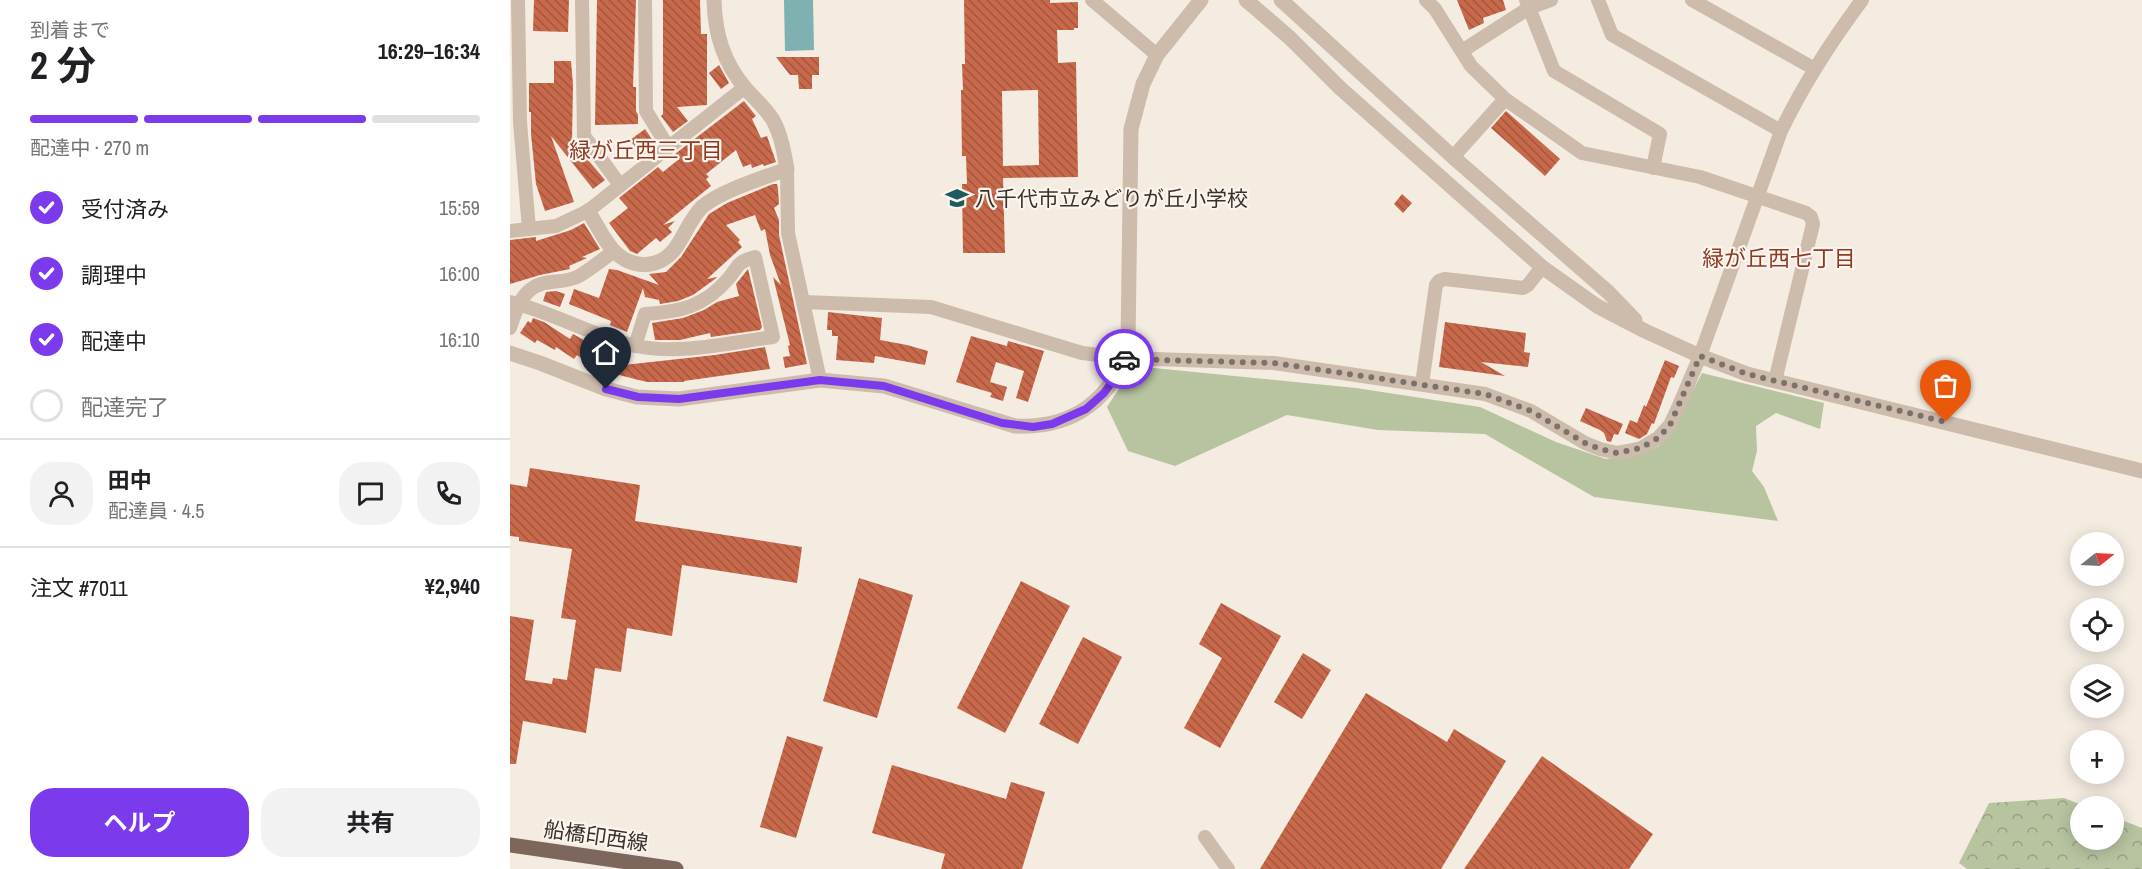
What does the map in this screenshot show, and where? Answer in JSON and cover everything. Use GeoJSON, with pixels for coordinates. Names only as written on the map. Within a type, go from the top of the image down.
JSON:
{"type":"FeatureCollection","features":[{"type":"Feature","properties":{"kind":"main road","name":"船橋印西線"},"geometry":{"type":"LineString","coordinates":[[510,845],[676,869]]}},
{"type":"Feature","properties":{"kind":"street"},"geometry":{"type":"LineString","coordinates":[[518,0],[520,122],[529,229]]}},
{"type":"Feature","properties":{"kind":"street"},"geometry":{"type":"LineString","coordinates":[[582,0],[584,136],[620,185]]}},
{"type":"Feature","properties":{"kind":"street"},"geometry":{"type":"LineString","coordinates":[[645,0],[646,111],[668,147]]}},
{"type":"Feature","properties":{"kind":"street"},"geometry":{"type":"LineString","coordinates":[[714,0],[714,23],[727,61],[773,121],[783,146],[787,169],[788,233],[820,380]]}},
{"type":"Feature","properties":{"kind":"street"},"geometry":{"type":"LineString","coordinates":[[1092,0],[1157,55]]}},
{"type":"Feature","properties":{"kind":"street"},"geometry":{"type":"LineString","coordinates":[[510,353],[606,389],[657,399],[679,399],[820,380],[884,386],[1002,423],[1033,427],[1052,424],[1086,409],[1104,393],[1114,379],[1124,358],[1128,342],[1131,129],[1143,84],[1157,55],[1201,0]]}},
{"type":"Feature","properties":{"kind":"street"},"geometry":{"type":"LineString","coordinates":[[1246,0],[1290,38],[1340,88],[1542,267],[1597,306],[1700,356],[1747,374],[2142,471]]}},
{"type":"Feature","properties":{"kind":"street"},"geometry":{"type":"LineString","coordinates":[[1281,0],[1453,157],[1608,292],[1645,331]]}},
{"type":"Feature","properties":{"kind":"street"},"geometry":{"type":"LineString","coordinates":[[1426,0],[1472,66],[1506,99],[1582,153],[1700,177],[1806,213],[1811,218],[1813,224],[1775,381]]}},
{"type":"Feature","properties":{"kind":"street"},"geometry":{"type":"LineString","coordinates":[[1462,51],[1527,4],[1551,0]]}},
{"type":"Feature","properties":{"kind":"street"},"geometry":{"type":"LineString","coordinates":[[1598,0],[1612,35],[1781,131]]}},
{"type":"Feature","properties":{"kind":"street"},"geometry":{"type":"LineString","coordinates":[[1692,0],[1814,68]]}},
{"type":"Feature","properties":{"kind":"street"},"geometry":{"type":"LineString","coordinates":[[804,302],[931,307],[1082,353],[1124,358],[1274,363],[1485,394],[1512,402],[1531,411],[1585,443],[1600,449],[1617,453],[1641,448],[1664,432],[1678,408],[1700,356],[1781,131],[1814,68],[1862,0]]}},
{"type":"Feature","properties":{"kind":"street"},"geometry":{"type":"LineString","coordinates":[[1527,4],[1554,71],[1660,134],[1653,168]]}},
{"type":"Feature","properties":{"kind":"street"},"geometry":{"type":"LineString","coordinates":[[510,231],[556,226],[588,211],[745,87]]}},
{"type":"Feature","properties":{"kind":"street"},"geometry":{"type":"LineString","coordinates":[[1453,157],[1506,99]]}},
{"type":"Feature","properties":{"kind":"street"},"geometry":{"type":"LineString","coordinates":[[588,211],[614,251],[632,263],[646,265],[665,260],[700,209],[712,200],[787,169]]}},
{"type":"Feature","properties":{"kind":"street"},"geometry":{"type":"LineString","coordinates":[[510,328],[514,303],[533,286],[578,276],[614,251]]}},
{"type":"Feature","properties":{"kind":"street"},"geometry":{"type":"LineString","coordinates":[[514,303],[612,339],[635,345],[655,349],[682,349],[773,337],[755,257],[741,261],[712,295],[697,304],[672,313],[645,314],[635,345]]}},
{"type":"Feature","properties":{"kind":"street"},"geometry":{"type":"LineString","coordinates":[[1422,384],[1436,285],[1439,281],[1445,279],[1523,288],[1542,267]]}},
{"type":"Feature","properties":{"kind":"street"},"geometry":{"type":"LineString","coordinates":[[1206,837],[1228,869]]}},
{"type":"Feature","properties":{"kind":"green space"},"geometry":{"type":"Polygon","coordinates":[[[1134,366],[1356,388],[1480,407],[1556,442],[1606,459],[1644,453],[1659,446],[1672,430],[1702,373],[1824,403],[1820,429],[1776,413],[1756,426],[1757,451],[1752,471],[1764,487],[1778,521],[1594,497],[1485,434],[1378,430],[1287,415],[1175,466],[1128,451],[1107,407],[1134,366]]]}},
{"type":"Feature","properties":{"kind":"green space"},"geometry":{"type":"Polygon","coordinates":[[[2064,798],[2070,800],[2070,850],[2124,850],[2124,821],[2142,828],[2142,869],[1967,869],[1959,863],[1989,803],[2064,798]]]}},
{"type":"Feature","properties":{"kind":"water"},"geometry":{"type":"Polygon","coordinates":[[[784,0],[813,0],[814,50],[785,51],[784,0]]]}},
{"type":"Feature","properties":{"kind":"building"},"geometry":{"type":"Polygon","coordinates":[[[534,0],[569,0],[568,32],[533,31],[534,0]]]}},
{"type":"Feature","properties":{"kind":"building"},"geometry":{"type":"Polygon","coordinates":[[[597,0],[636,0],[633,87],[636,87],[638,124],[595,125],[597,0]]]}},
{"type":"Feature","properties":{"kind":"building"},"geometry":{"type":"Polygon","coordinates":[[[663,0],[700,0],[701,34],[707,34],[707,105],[677,107],[688,121],[673,132],[661,116],[663,114],[663,0]]]}},
{"type":"Feature","properties":{"kind":"building"},"geometry":{"type":"Polygon","coordinates":[[[964,0],[1078,2],[1078,28],[1057,30],[1058,63],[1076,62],[1078,177],[1003,178],[1005,253],[963,253],[962,184],[967,184],[966,156],[962,156],[961,90],[963,90],[962,64],[965,64],[964,0]],[[1038,90],[1002,91],[1003,166],[1039,165],[1038,90]]]}},
{"type":"Feature","properties":{"kind":"building"},"geometry":{"type":"Polygon","coordinates":[[[1457,0],[1503,0],[1506,10],[1483,18],[1484,23],[1469,30],[1457,0]]]}},
{"type":"Feature","properties":{"kind":"building"},"geometry":{"type":"Polygon","coordinates":[[[776,57],[819,57],[819,75],[812,75],[812,89],[799,89],[798,75],[790,75],[776,57]]]}},
{"type":"Feature","properties":{"kind":"building"},"geometry":{"type":"Polygon","coordinates":[[[554,61],[571,61],[572,141],[605,180],[593,189],[551,136],[574,202],[545,211],[536,184],[531,112],[529,112],[529,83],[554,83],[554,61]]]}},
{"type":"Feature","properties":{"kind":"building"},"geometry":{"type":"Polygon","coordinates":[[[719,65],[729,83],[721,89],[709,73],[719,65]]]}},
{"type":"Feature","properties":{"kind":"building"},"geometry":{"type":"Polygon","coordinates":[[[744,101],[756,116],[752,119],[761,138],[767,136],[776,162],[752,168],[751,164],[743,167],[736,150],[706,174],[709,177],[706,179],[711,186],[663,225],[675,221],[668,228],[672,232],[660,242],[656,238],[637,254],[630,251],[609,223],[628,208],[619,198],[658,167],[663,172],[679,159],[675,154],[744,101]]]}},
{"type":"Feature","properties":{"kind":"building"},"geometry":{"type":"Polygon","coordinates":[[[1506,111],[1560,159],[1545,176],[1491,128],[1506,111]]]}},
{"type":"Feature","properties":{"kind":"building"},"geometry":{"type":"Polygon","coordinates":[[[645,129],[656,145],[642,156],[630,140],[645,129]]]}},
{"type":"Feature","properties":{"kind":"building"},"geometry":{"type":"Polygon","coordinates":[[[777,184],[778,189],[779,204],[774,208],[779,220],[779,235],[807,364],[785,368],[783,357],[790,356],[788,346],[790,345],[773,277],[781,285],[770,255],[765,229],[761,231],[755,215],[726,225],[740,240],[738,242],[742,247],[707,279],[717,277],[715,279],[693,295],[678,301],[660,304],[659,300],[645,297],[643,288],[627,332],[610,325],[611,321],[569,304],[574,289],[599,298],[609,269],[659,285],[649,274],[666,272],[681,257],[709,214],[727,203],[777,184]]]}},
{"type":"Feature","properties":{"kind":"building"},"geometry":{"type":"Polygon","coordinates":[[[1402,194],[1412,203],[1403,213],[1394,204],[1402,194]]]}},
{"type":"Feature","properties":{"kind":"building"},"geometry":{"type":"Polygon","coordinates":[[[584,223],[600,249],[582,257],[587,258],[569,266],[570,269],[510,284],[510,240],[536,237],[536,241],[571,230],[584,223]]]}},
{"type":"Feature","properties":{"kind":"building"},"geometry":{"type":"Polygon","coordinates":[[[748,269],[762,327],[760,330],[711,337],[710,333],[680,340],[655,340],[652,323],[683,318],[717,302],[739,296],[736,284],[748,269]]]}},
{"type":"Feature","properties":{"kind":"building"},"geometry":{"type":"Polygon","coordinates":[[[556,291],[565,294],[560,307],[543,301],[546,292],[556,291]]]}},
{"type":"Feature","properties":{"kind":"building"},"geometry":{"type":"Polygon","coordinates":[[[828,312],[882,318],[880,340],[928,351],[925,365],[875,356],[874,363],[836,360],[838,336],[832,336],[832,330],[827,330],[828,312]]]}},
{"type":"Feature","properties":{"kind":"building"},"geometry":{"type":"Polygon","coordinates":[[[533,318],[544,322],[570,339],[573,334],[591,344],[593,342],[599,344],[615,354],[618,350],[621,351],[624,365],[765,347],[770,369],[684,382],[647,382],[595,369],[602,367],[588,358],[586,361],[577,355],[574,359],[556,347],[555,350],[537,340],[535,343],[520,333],[528,321],[531,323],[533,318]]]}},
{"type":"Feature","properties":{"kind":"building"},"geometry":{"type":"Polygon","coordinates":[[[1445,322],[1526,333],[1524,352],[1530,353],[1528,367],[1481,362],[1505,376],[1439,367],[1445,322]]]}},
{"type":"Feature","properties":{"kind":"building"},"geometry":{"type":"Polygon","coordinates":[[[971,336],[1007,346],[1008,341],[1044,351],[1028,402],[1016,398],[1024,371],[996,362],[990,382],[1007,387],[1003,401],[990,397],[992,393],[956,382],[971,336]]]}},
{"type":"Feature","properties":{"kind":"building"},"geometry":{"type":"Polygon","coordinates":[[[1665,360],[1679,366],[1674,378],[1671,377],[1654,424],[1652,423],[1647,434],[1639,439],[1625,433],[1630,420],[1637,423],[1644,405],[1646,407],[1665,360]]]}},
{"type":"Feature","properties":{"kind":"building"},"geometry":{"type":"Polygon","coordinates":[[[1586,408],[1623,424],[1618,435],[1614,434],[1611,442],[1607,441],[1600,430],[1580,421],[1586,408]]]}},
{"type":"Feature","properties":{"kind":"building"},"geometry":{"type":"Polygon","coordinates":[[[530,468],[640,485],[635,521],[802,547],[797,583],[682,565],[672,636],[627,628],[621,672],[595,668],[586,733],[523,721],[516,764],[510,764],[510,616],[534,620],[525,680],[552,684],[553,678],[567,680],[576,620],[561,618],[572,549],[519,541],[519,537],[510,536],[510,484],[527,487],[530,468]]]}},
{"type":"Feature","properties":{"kind":"building"},"geometry":{"type":"Polygon","coordinates":[[[859,578],[913,595],[877,718],[823,701],[859,578]]]}},
{"type":"Feature","properties":{"kind":"building"},"geometry":{"type":"Polygon","coordinates":[[[1021,581],[1070,606],[1005,733],[957,708],[1021,581]]]}},
{"type":"Feature","properties":{"kind":"building"},"geometry":{"type":"Polygon","coordinates":[[[1221,603],[1281,636],[1220,748],[1184,728],[1222,658],[1199,644],[1221,603]]]}},
{"type":"Feature","properties":{"kind":"building"},"geometry":{"type":"Polygon","coordinates":[[[1083,637],[1122,657],[1078,744],[1039,724],[1083,637]]]}},
{"type":"Feature","properties":{"kind":"building"},"geometry":{"type":"Polygon","coordinates":[[[1303,653],[1331,670],[1302,719],[1274,702],[1303,653]]]}},
{"type":"Feature","properties":{"kind":"building"},"geometry":{"type":"Polygon","coordinates":[[[1366,693],[1447,742],[1454,729],[1506,761],[1441,869],[1260,869],[1366,693]]]}},
{"type":"Feature","properties":{"kind":"building"},"geometry":{"type":"Polygon","coordinates":[[[787,736],[823,747],[796,838],[760,827],[787,736]]]}},
{"type":"Feature","properties":{"kind":"building"},"geometry":{"type":"Polygon","coordinates":[[[1542,756],[1653,834],[1629,869],[1464,869],[1542,756]]]}},
{"type":"Feature","properties":{"kind":"building"},"geometry":{"type":"Polygon","coordinates":[[[892,765],[1006,799],[1011,782],[1045,792],[1022,869],[941,869],[945,854],[872,833],[892,765]]]}},
{"type":"Feature","properties":{"kind":"way so far"},"geometry":{"type":"LineString","coordinates":[[1124,359],[1274,363],[1485,394],[1512,402],[1531,411],[1585,443],[1617,453],[1641,448],[1658,438],[1670,425],[1700,356],[1747,374],[1946,422]]}},
{"type":"Feature","properties":{"kind":"place","name":"八千代市立みどりが丘小学校"},"geometry":{"type":"Point","coordinates":[957,198]}},
{"type":"Feature","properties":{"kind":"district","name":"緑が丘西三丁目"},"geometry":{"type":"Point","coordinates":[646,150]}},
{"type":"Feature","properties":{"kind":"district","name":"緑が丘西七丁目"},"geometry":{"type":"Point","coordinates":[1779,258]}},
{"type":"Feature","properties":{"kind":"route"},"geometry":{"type":"LineString","coordinates":[[606,389],[638,397],[679,399],[820,380],[884,386],[1002,423],[1033,427],[1070,418],[1086,409],[1104,393],[1124,359]]}}]}
